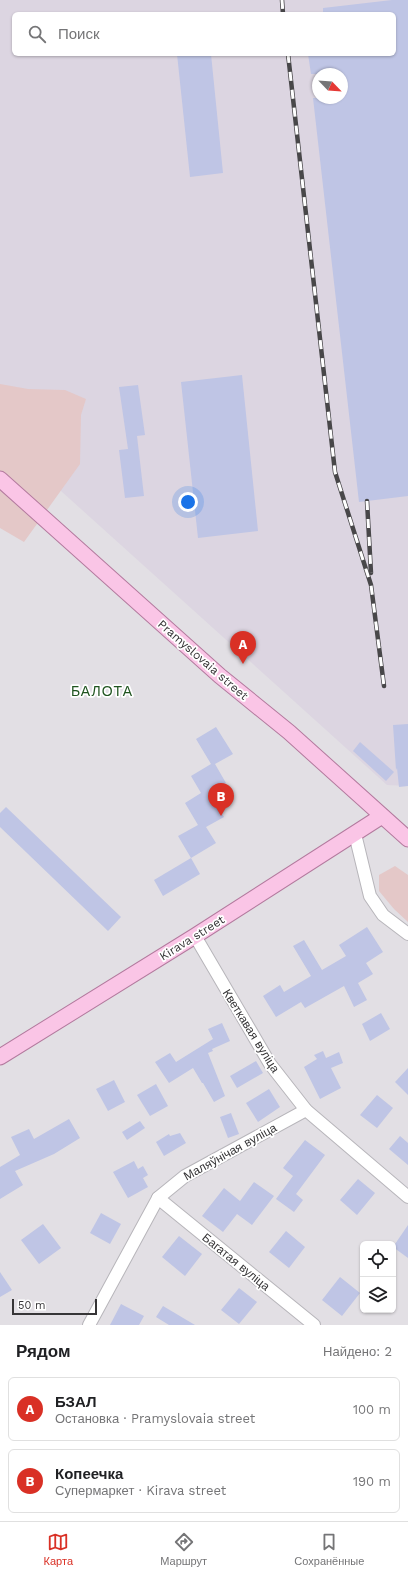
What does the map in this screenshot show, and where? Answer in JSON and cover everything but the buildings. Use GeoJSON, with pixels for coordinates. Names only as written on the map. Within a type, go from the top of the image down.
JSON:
{"type":"FeatureCollection","features":[{"type":"Feature","properties":{"kind":"main road","name":"Pramyslovaia street"},"geometry":{"type":"LineString","coordinates":[[0,479],[220,676],[289,732],[408,839]]}},
{"type":"Feature","properties":{"kind":"main road","name":"Kirava street"},"geometry":{"type":"LineString","coordinates":[[0,1057],[382,816]]}},
{"type":"Feature","properties":{"kind":"street"},"geometry":{"type":"LineString","coordinates":[[355,834],[370,896],[383,916],[408,934]]}},
{"type":"Feature","properties":{"kind":"street","name":"Кветкавая вуліца"},"geometry":{"type":"LineString","coordinates":[[194,936],[270,1064],[306,1110],[408,1197]]}},
{"type":"Feature","properties":{"kind":"street","name":"Маляўнічая вуліца"},"geometry":{"type":"LineString","coordinates":[[89,1325],[158,1198],[185,1176],[306,1110]]}},
{"type":"Feature","properties":{"kind":"street","name":"Багатая вуліца"},"geometry":{"type":"LineString","coordinates":[[158,1198],[314,1325]]}},
{"type":"Feature","properties":{"kind":"shaded area"},"geometry":{"type":"Polygon","coordinates":[[[0,0],[408,0],[408,786],[387,785],[0,436],[0,0]]]}},
{"type":"Feature","properties":{"kind":"shaded area"},"geometry":{"type":"Polygon","coordinates":[[[0,384],[28,389],[65,390],[86,399],[81,415],[80,464],[24,542],[0,528],[0,384]]]}},
{"type":"Feature","properties":{"kind":"shaded area"},"geometry":{"type":"Polygon","coordinates":[[[395,866],[408,875],[408,922],[394,909],[379,891],[379,875],[395,866]]]}},
{"type":"Feature","properties":{"kind":"railway"},"geometry":{"type":"LineString","coordinates":[[282,0],[283,12]]}},
{"type":"Feature","properties":{"kind":"railway"},"geometry":{"type":"LineString","coordinates":[[288,56],[335,472],[371,585],[384,686]]}},
{"type":"Feature","properties":{"kind":"railway"},"geometry":{"type":"LineString","coordinates":[[367,501],[371,573]]}},
{"type":"Feature","properties":{"kind":"place","name":"БЗАЛ"},"geometry":{"type":"Point","coordinates":[243,664]}},
{"type":"Feature","properties":{"kind":"place","name":"Копеечка"},"geometry":{"type":"Point","coordinates":[221,816]}},
{"type":"Feature","properties":{"kind":"district","name":"БАЛОТА"},"geometry":{"type":"Point","coordinates":[102,691]}}]}
